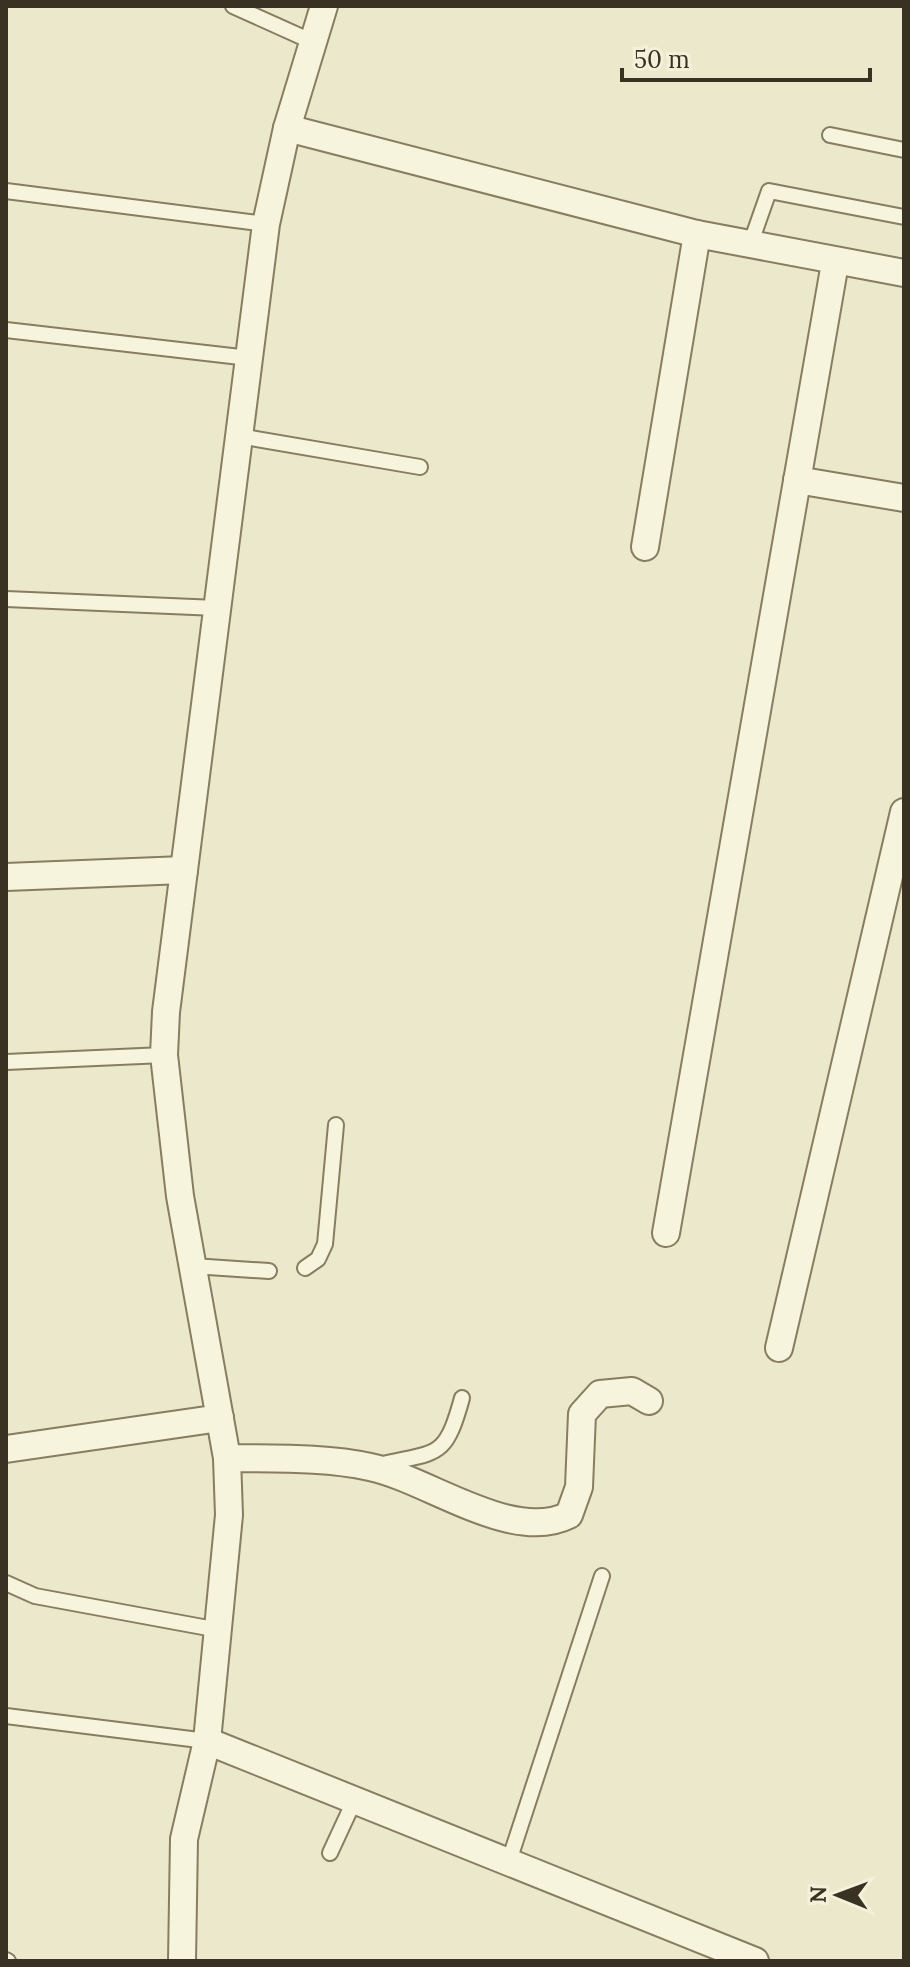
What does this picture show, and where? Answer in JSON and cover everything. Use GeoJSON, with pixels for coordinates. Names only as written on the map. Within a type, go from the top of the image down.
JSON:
{"type":"FeatureCollection","features":[{"type":"Feature","properties":{"kind":"street"},"geometry":{"type":"LineString","coordinates":[[182,1961],[184,1839],[207,1741],[229,1515],[227,1458],[180,1196],[164,1055],[184,870],[266,224],[287,128],[324,6]]}},
{"type":"Feature","properties":{"kind":"street"},"geometry":{"type":"LineString","coordinates":[[287,128],[697,234],[835,263],[904,273]]}},
{"type":"Feature","properties":{"kind":"street"},"geometry":{"type":"LineString","coordinates":[[645,547],[697,234]]}},
{"type":"Feature","properties":{"kind":"street"},"geometry":{"type":"LineString","coordinates":[[666,1233],[835,263]]}},
{"type":"Feature","properties":{"kind":"street"},"geometry":{"type":"LineString","coordinates":[[797,480],[904,498]]}},
{"type":"Feature","properties":{"kind":"street"},"geometry":{"type":"LineString","coordinates":[[779,1348],[895,893],[904,812]]}},
{"type":"Feature","properties":{"kind":"street"},"geometry":{"type":"LineString","coordinates":[[6,877],[184,870]]}},
{"type":"Feature","properties":{"kind":"street"},"geometry":{"type":"LineString","coordinates":[[227,1458],[303,1460],[371,1467],[505,1518],[552,1524],[569,1515],[579,1487],[582,1414],[600,1394],[632,1391],[649,1401]]}},
{"type":"Feature","properties":{"kind":"street"},"geometry":{"type":"LineString","coordinates":[[6,1449],[220,1418]]}},
{"type":"Feature","properties":{"kind":"street"},"geometry":{"type":"LineString","coordinates":[[207,1741],[755,1961]]}},
{"type":"Feature","properties":{"kind":"lane"},"geometry":{"type":"LineString","coordinates":[[233,6],[313,42]]}},
{"type":"Feature","properties":{"kind":"lane"},"geometry":{"type":"LineString","coordinates":[[830,135],[904,150]]}},
{"type":"Feature","properties":{"kind":"lane"},"geometry":{"type":"LineString","coordinates":[[6,191],[266,224]]}},
{"type":"Feature","properties":{"kind":"lane"},"geometry":{"type":"LineString","coordinates":[[750,245],[769,191],[904,217]]}},
{"type":"Feature","properties":{"kind":"lane"},"geometry":{"type":"LineString","coordinates":[[6,330],[249,358]]}},
{"type":"Feature","properties":{"kind":"lane"},"geometry":{"type":"LineString","coordinates":[[239,436],[420,467]]}},
{"type":"Feature","properties":{"kind":"lane"},"geometry":{"type":"LineString","coordinates":[[6,599],[217,608]]}},
{"type":"Feature","properties":{"kind":"lane"},"geometry":{"type":"LineString","coordinates":[[6,1062],[164,1055]]}},
{"type":"Feature","properties":{"kind":"lane"},"geometry":{"type":"LineString","coordinates":[[305,1268],[318,1259],[325,1244],[336,1125]]}},
{"type":"Feature","properties":{"kind":"lane"},"geometry":{"type":"LineString","coordinates":[[193,1266],[269,1271]]}},
{"type":"Feature","properties":{"kind":"lane"},"geometry":{"type":"LineString","coordinates":[[371,1467],[433,1453],[451,1438],[462,1398]]}},
{"type":"Feature","properties":{"kind":"lane"},"geometry":{"type":"LineString","coordinates":[[509,1861],[602,1576]]}},
{"type":"Feature","properties":{"kind":"lane"},"geometry":{"type":"LineString","coordinates":[[6,1583],[35,1596],[219,1630]]}},
{"type":"Feature","properties":{"kind":"lane"},"geometry":{"type":"LineString","coordinates":[[6,1716],[207,1741]]}},
{"type":"Feature","properties":{"kind":"lane"},"geometry":{"type":"LineString","coordinates":[[330,1853],[355,1799]]}}]}
